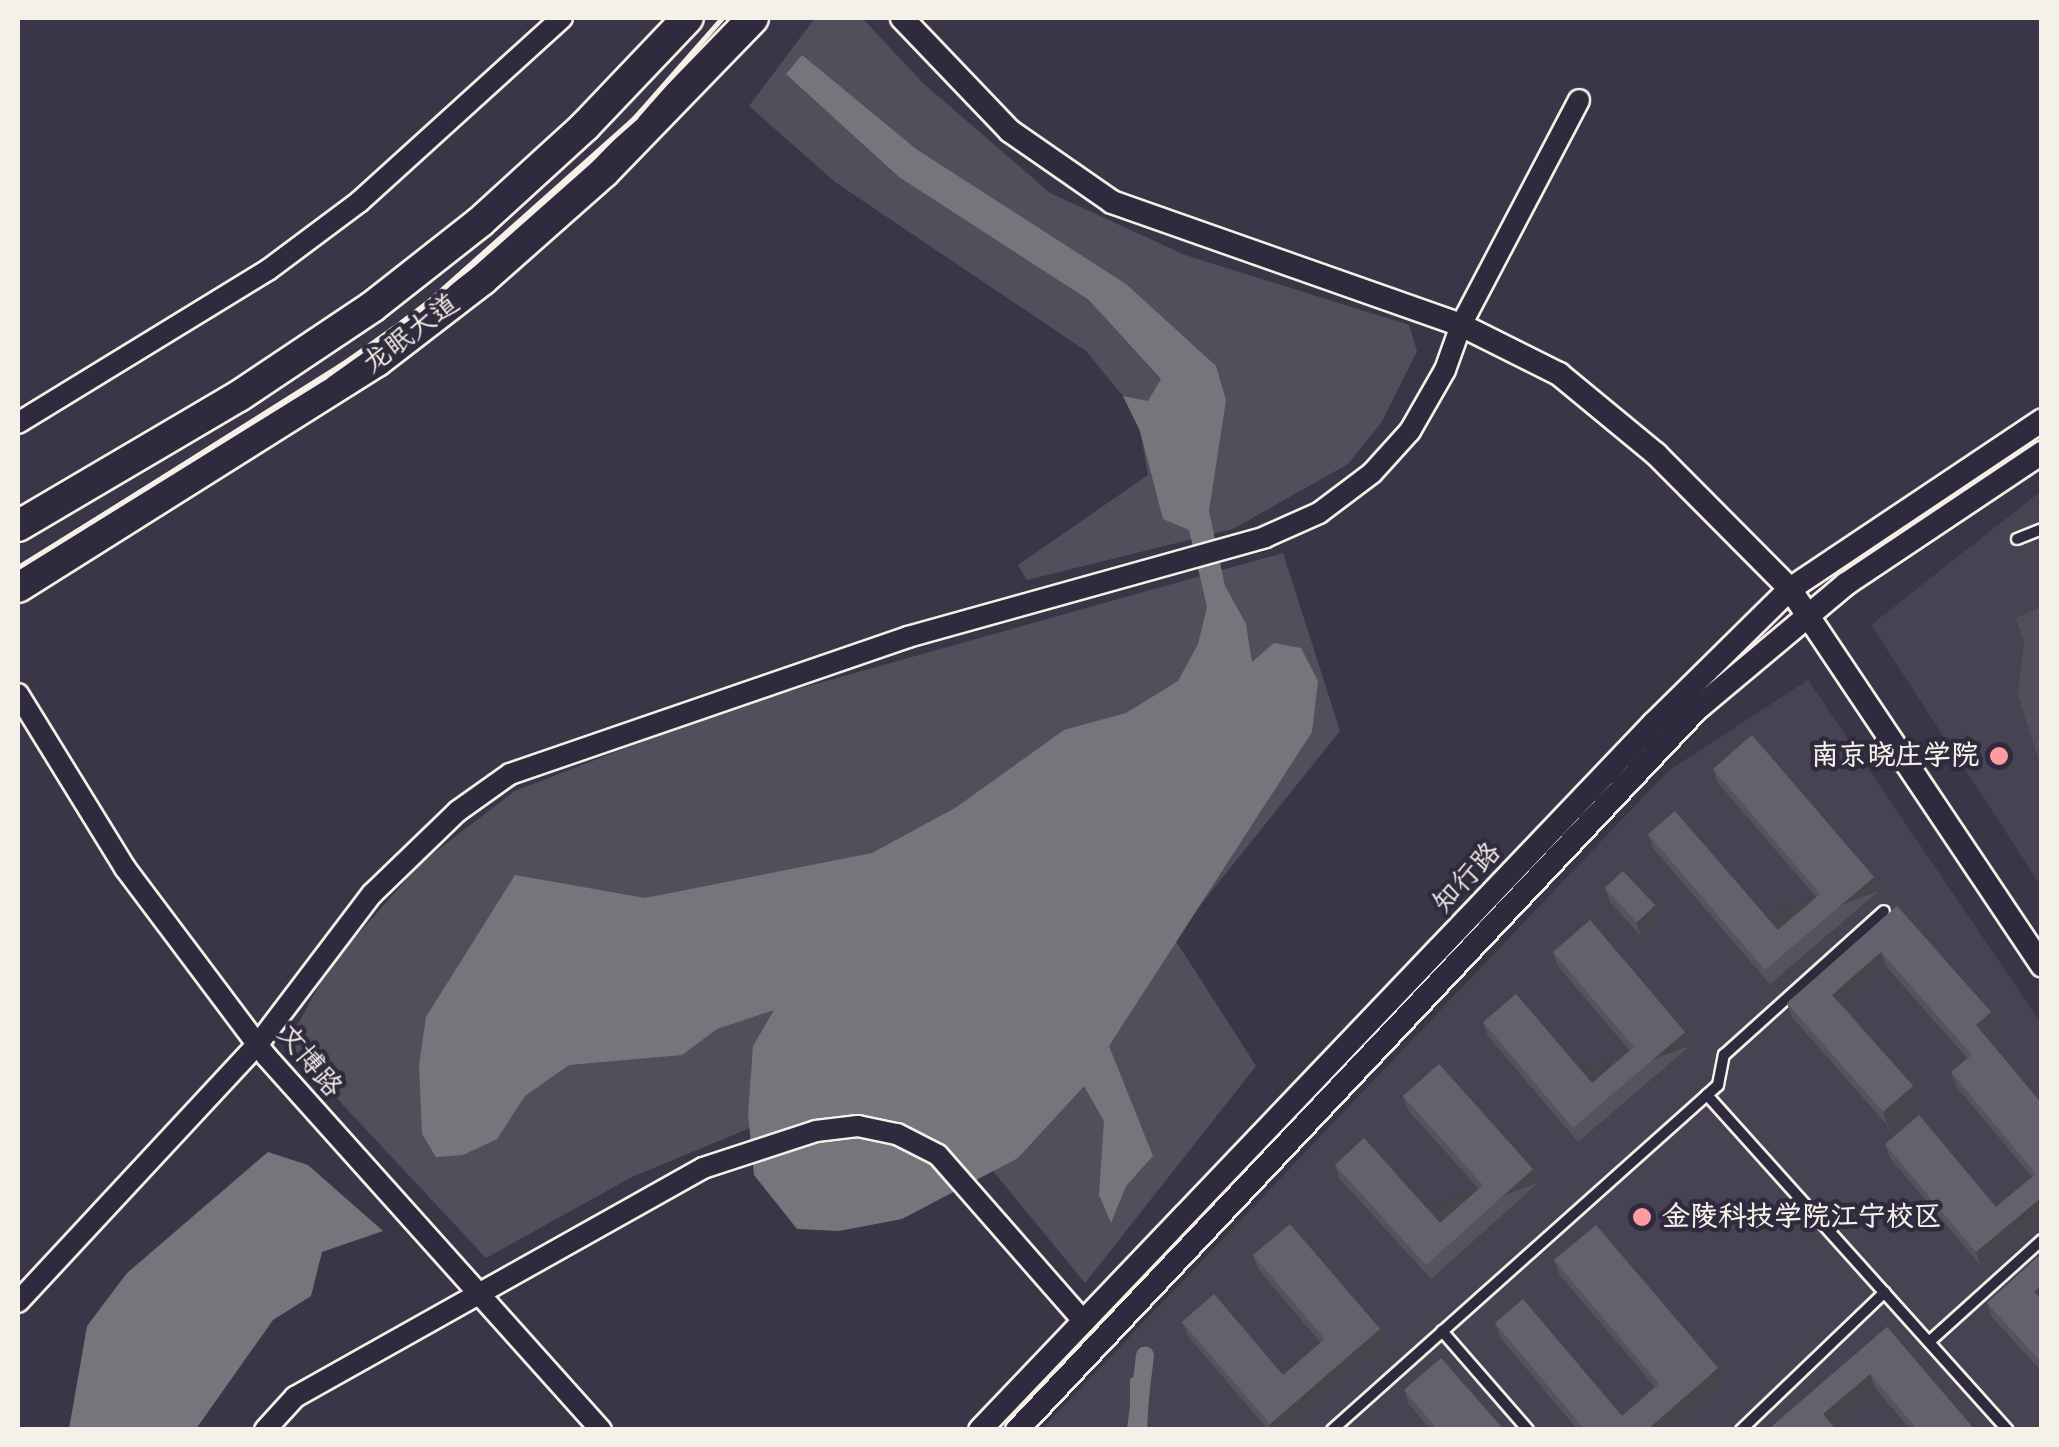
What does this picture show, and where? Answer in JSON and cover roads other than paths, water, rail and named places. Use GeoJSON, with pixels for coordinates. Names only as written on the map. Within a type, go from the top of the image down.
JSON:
{"type":"FeatureCollection","features":[{"type":"Feature","properties":{"kind":"main road","name":"龙眠大道"},"geometry":{"type":"LineString","coordinates":[[18,526],[239,396],[372,306],[506,198],[688,18]]}},
{"type":"Feature","properties":{"kind":"main road","name":"龙眠大道"},"geometry":{"type":"LineString","coordinates":[[18,587],[377,361],[482,280],[604,172],[753,18]]}},
{"type":"Feature","properties":{"kind":"street"},"geometry":{"type":"LineString","coordinates":[[18,422],[268,270],[344,213],[562,18]]}},
{"type":"Feature","properties":{"kind":"street"},"geometry":{"type":"LineString","coordinates":[[902,18],[1010,131],[1112,202],[1461,325],[1558,374],[1656,454],[1790,589],[2042,966]]}},
{"type":"Feature","properties":{"kind":"street"},"geometry":{"type":"LineString","coordinates":[[18,1302],[258,1044],[372,894],[458,811],[510,774],[908,637],[1185,562],[1319,513],[1410,432],[1461,325],[1579,100]]}},
{"type":"Feature","properties":{"kind":"street","name":"知行路"},"geometry":{"type":"LineString","coordinates":[[980,1430],[1654,724],[1790,589],[2042,420]]}},
{"type":"Feature","properties":{"kind":"street","name":"知行路"},"geometry":{"type":"LineString","coordinates":[[1017,1430],[1587,832],[1674,732],[1808,613],[2042,453]]}},
{"type":"Feature","properties":{"kind":"street","name":"文博路"},"geometry":{"type":"LineString","coordinates":[[18,694],[125,868],[258,1044],[601,1430]]}},
{"type":"Feature","properties":{"kind":"street"},"geometry":{"type":"LineString","coordinates":[[265,1430],[296,1397],[480,1298],[703,1168],[755,1146],[858,1126],[897,1134],[938,1155],[1084,1322]]}},
{"type":"Feature","properties":{"kind":"lane"},"geometry":{"type":"LineString","coordinates":[[2017,540],[2042,529]]}},
{"type":"Feature","properties":{"kind":"lane"},"geometry":{"type":"LineString","coordinates":[[1332,1430],[1718,1085],[1724,1055],[1884,911]]}},
{"type":"Feature","properties":{"kind":"lane"},"geometry":{"type":"LineString","coordinates":[[1706,1096],[2008,1430]]}},
{"type":"Feature","properties":{"kind":"lane"},"geometry":{"type":"LineString","coordinates":[[1929,1342],[2042,1240]]}},
{"type":"Feature","properties":{"kind":"lane"},"geometry":{"type":"LineString","coordinates":[[1741,1430],[1884,1292]]}},
{"type":"Feature","properties":{"kind":"lane"},"geometry":{"type":"LineString","coordinates":[[1442,1331],[1528,1430]]}},
{"type":"Feature","properties":{"kind":"waterway"},"geometry":{"type":"LineString","coordinates":[[1136,1430],[1145,1356]]}},
{"type":"Feature","properties":{"kind":"railway"},"geometry":{"type":"LineString","coordinates":[[18,567],[324,377],[421,308],[635,117],[722,18]]}},
{"type":"Feature","properties":{"kind":"place","name":"南京晓庄学院"},"geometry":{"type":"Point","coordinates":[1999,756]}},
{"type":"Feature","properties":{"kind":"place","name":"金陵科技学院江宁校区"},"geometry":{"type":"Point","coordinates":[1642,1217]}}]}
